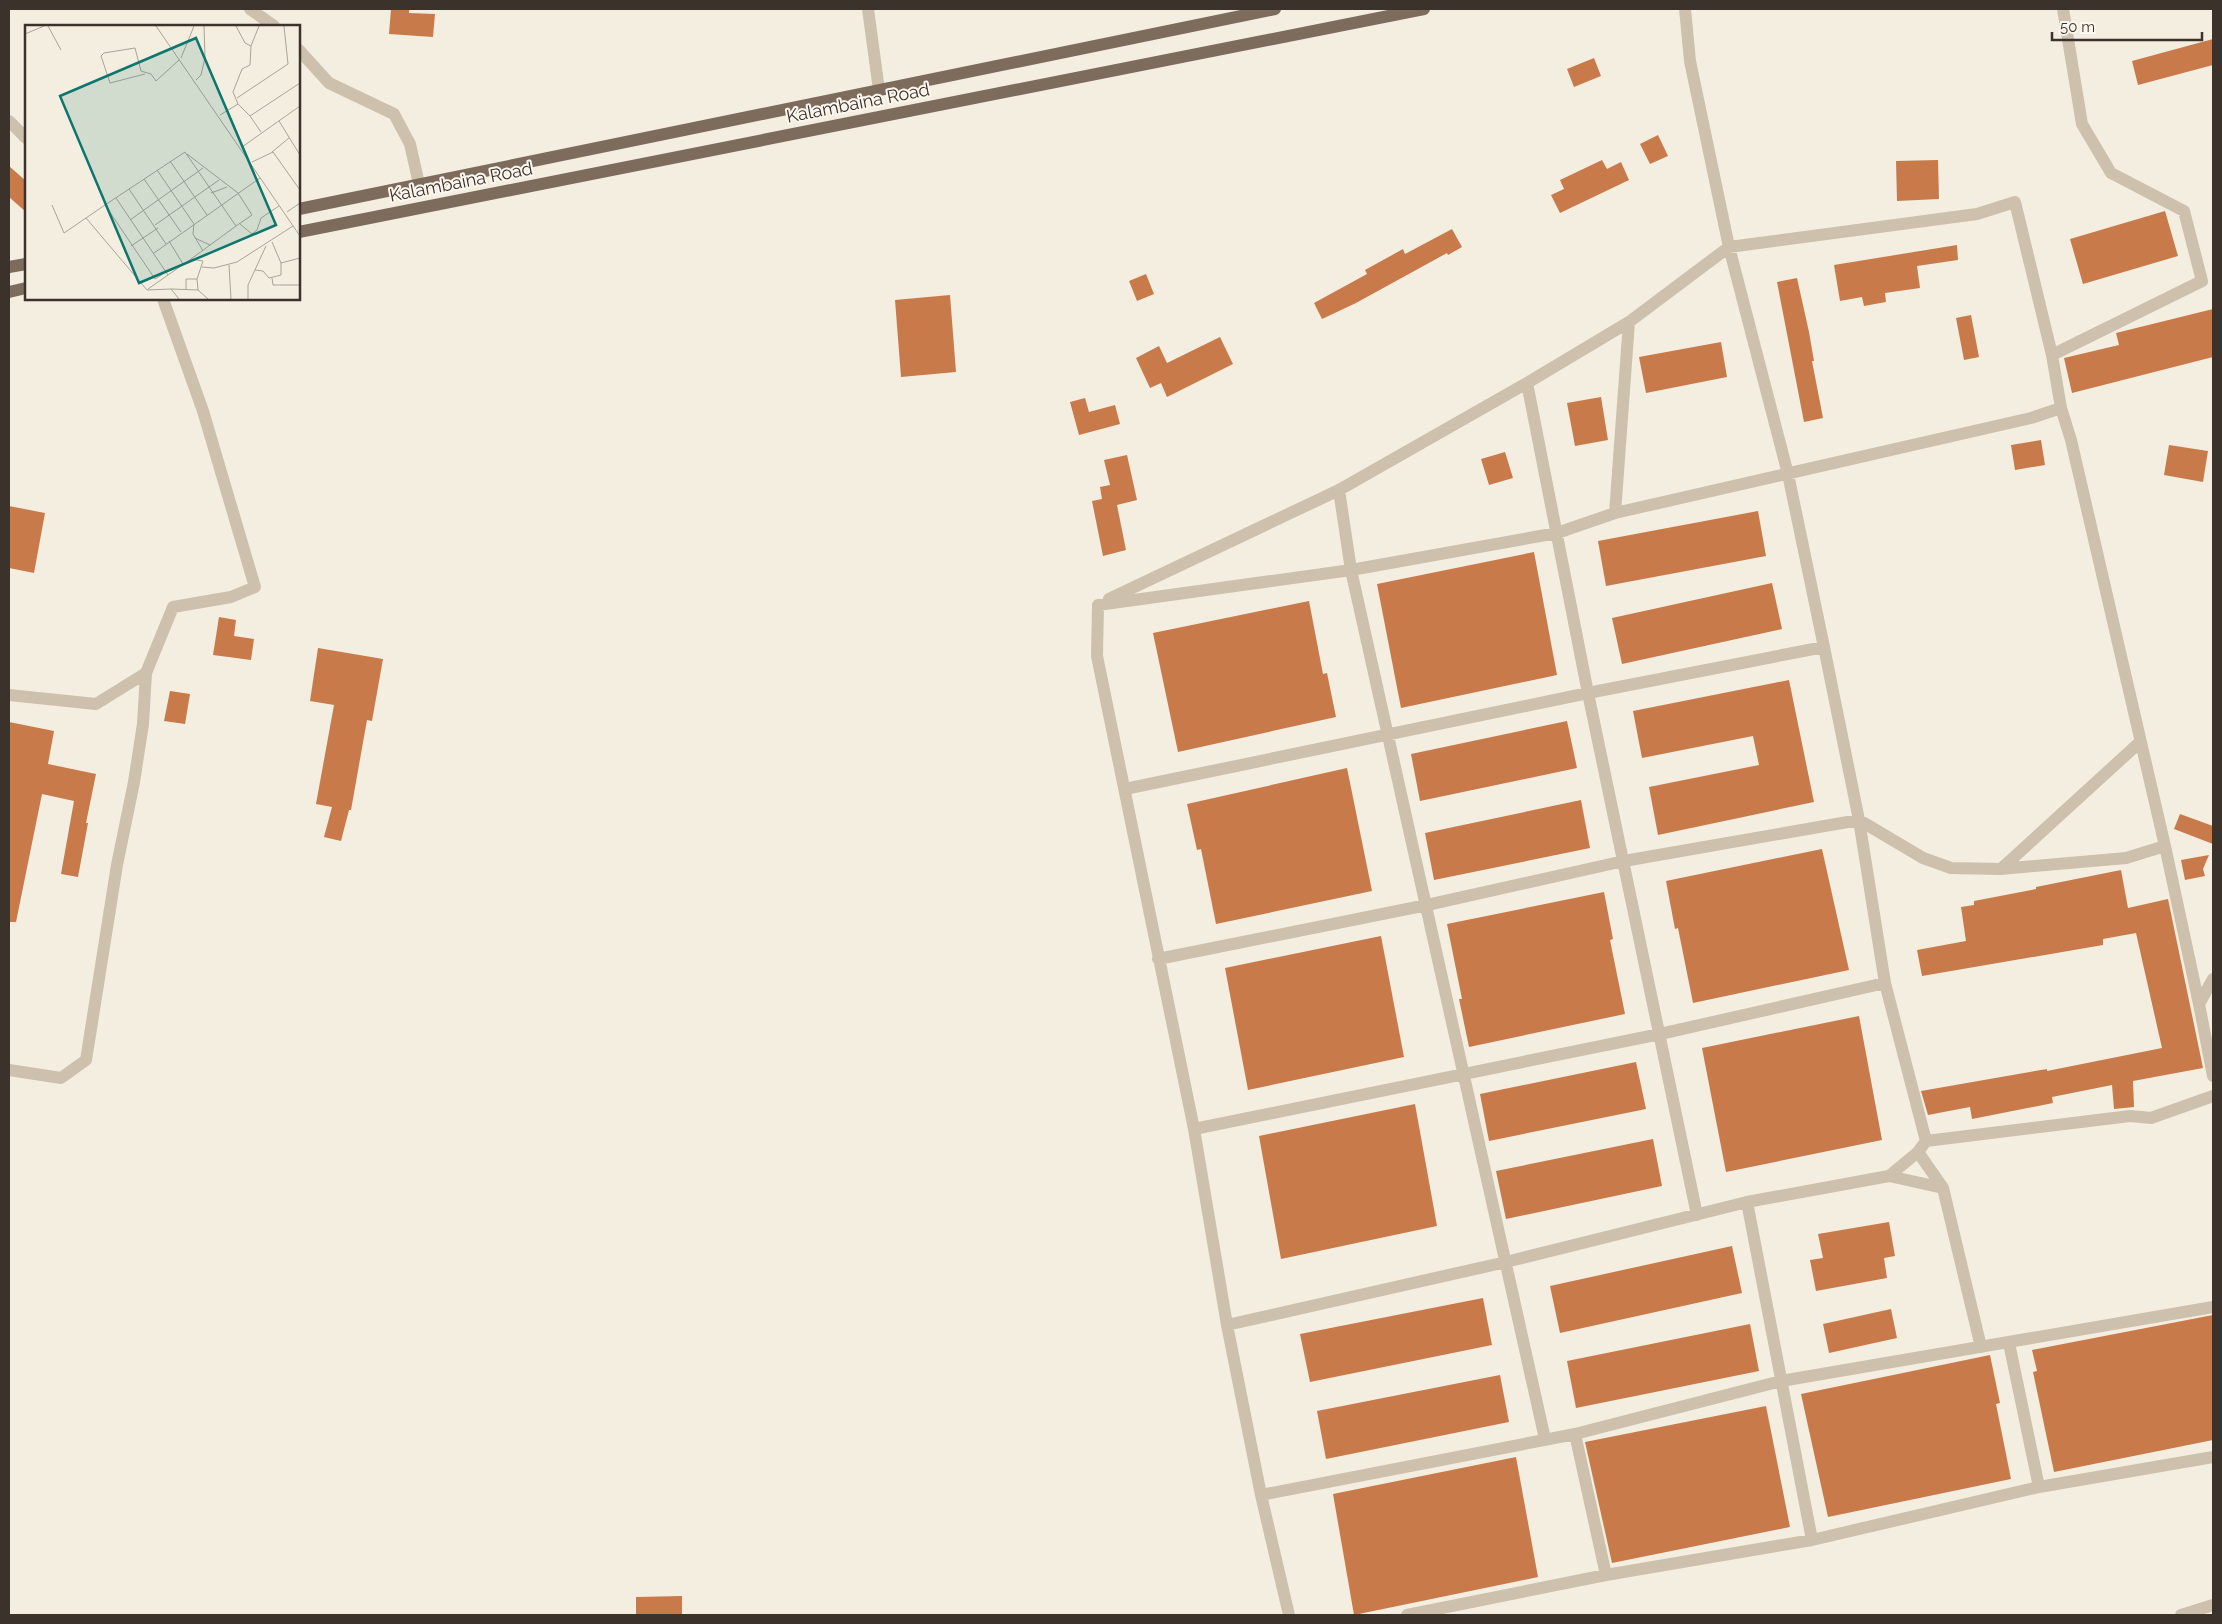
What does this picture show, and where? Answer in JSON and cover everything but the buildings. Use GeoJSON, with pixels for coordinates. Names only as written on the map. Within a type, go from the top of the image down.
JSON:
{"type":"FeatureCollection","features":[{"type":"Feature","properties":{"kind":"main road"},"geometry":{"type":"LineString","coordinates":[[300,209],[1276,9]]}},
{"type":"Feature","properties":{"kind":"main road","name":"Kalambaina Road"},"geometry":{"type":"LineString","coordinates":[[300,232],[1424,9]]}},
{"type":"Feature","properties":{"kind":"main road"},"geometry":{"type":"LineString","coordinates":[[9,267],[25,264]]}},
{"type":"Feature","properties":{"kind":"main road"},"geometry":{"type":"LineString","coordinates":[[9,292],[25,288]]}},
{"type":"Feature","properties":{"kind":"street"},"geometry":{"type":"LineString","coordinates":[[250,9],[273,25]]}},
{"type":"Feature","properties":{"kind":"street"},"geometry":{"type":"LineString","coordinates":[[868,9],[879,90]]}},
{"type":"Feature","properties":{"kind":"street"},"geometry":{"type":"LineString","coordinates":[[1685,9],[1690,61],[1729,247],[1788,474],[1824,647],[1858,820],[1885,983],[1926,1141]]}},
{"type":"Feature","properties":{"kind":"street"},"geometry":{"type":"LineString","coordinates":[[2052,355],[2202,282],[2184,211],[2111,173],[2082,124],[2064,9]]}},
{"type":"Feature","properties":{"kind":"street"},"geometry":{"type":"LineString","coordinates":[[300,51],[329,83],[394,114],[410,144],[419,184]]}},
{"type":"Feature","properties":{"kind":"street"},"geometry":{"type":"LineString","coordinates":[[9,121],[25,137]]}},
{"type":"Feature","properties":{"kind":"street"},"geometry":{"type":"LineString","coordinates":[[1098,604],[1338,490],[1527,383],[1628,322],[1729,247],[1977,214],[2015,202],[2052,355],[2061,408],[2075,459],[2140,742],[2166,846],[2213,1076]]}},
{"type":"Feature","properties":{"kind":"street"},"geometry":{"type":"LineString","coordinates":[[9,1070],[61,1078],[86,1060],[117,865],[143,724],[146,673],[173,607],[231,597],[255,587],[203,411],[163,300]]}},
{"type":"Feature","properties":{"kind":"street"},"geometry":{"type":"LineString","coordinates":[[1615,513],[1628,322]]}},
{"type":"Feature","properties":{"kind":"street"},"geometry":{"type":"LineString","coordinates":[[1527,383],[1588,693],[1697,1215]]}},
{"type":"Feature","properties":{"kind":"street"},"geometry":{"type":"LineString","coordinates":[[1098,604],[1350,570],[1557,533],[1615,513],[2031,418],[2061,408]]}},
{"type":"Feature","properties":{"kind":"street"},"geometry":{"type":"LineString","coordinates":[[1338,490],[1350,570],[1389,735],[1545,1439]]}},
{"type":"Feature","properties":{"kind":"street"},"geometry":{"type":"LineString","coordinates":[[1098,604],[1097,656],[1194,1129],[1227,1325],[1261,1495],[1289,1615]]}},
{"type":"Feature","properties":{"kind":"street"},"geometry":{"type":"LineString","coordinates":[[1125,789],[1588,693],[1824,647]]}},
{"type":"Feature","properties":{"kind":"street"},"geometry":{"type":"LineString","coordinates":[[9,695],[96,704],[146,673]]}},
{"type":"Feature","properties":{"kind":"street"},"geometry":{"type":"LineString","coordinates":[[2001,869],[2140,742]]}},
{"type":"Feature","properties":{"kind":"street"},"geometry":{"type":"LineString","coordinates":[[1158,959],[1427,905],[1624,861],[1858,820],[1923,858],[1951,868],[2001,869],[2126,858],[2166,846]]}},
{"type":"Feature","properties":{"kind":"street"},"geometry":{"type":"LineString","coordinates":[[2199,1004],[2213,980]]}},
{"type":"Feature","properties":{"kind":"street"},"geometry":{"type":"LineString","coordinates":[[1194,1129],[1660,1034],[1885,983]]}},
{"type":"Feature","properties":{"kind":"street"},"geometry":{"type":"LineString","coordinates":[[1889,1176],[1918,1152],[1926,1141],[2130,1116],[2151,1118],[2213,1096]]}},
{"type":"Feature","properties":{"kind":"street"},"geometry":{"type":"LineString","coordinates":[[1918,1152],[1943,1188],[1981,1347]]}},
{"type":"Feature","properties":{"kind":"street"},"geometry":{"type":"LineString","coordinates":[[1227,1325],[1506,1262],[1747,1202],[1889,1176],[1943,1188]]}},
{"type":"Feature","properties":{"kind":"street"},"geometry":{"type":"LineString","coordinates":[[1747,1202],[1812,1540]]}},
{"type":"Feature","properties":{"kind":"street"},"geometry":{"type":"LineString","coordinates":[[1261,1495],[1575,1434],[1781,1381],[2213,1307]]}},
{"type":"Feature","properties":{"kind":"street"},"geometry":{"type":"LineString","coordinates":[[2009,1343],[2039,1487]]}},
{"type":"Feature","properties":{"kind":"street"},"geometry":{"type":"LineString","coordinates":[[1575,1434],[1606,1575]]}},
{"type":"Feature","properties":{"kind":"street"},"geometry":{"type":"LineString","coordinates":[[1407,1615],[1606,1575],[1812,1540],[2039,1487],[2213,1456]]}},
{"type":"Feature","properties":{"kind":"street"},"geometry":{"type":"LineString","coordinates":[[2181,1615],[2213,1605]]}}]}
